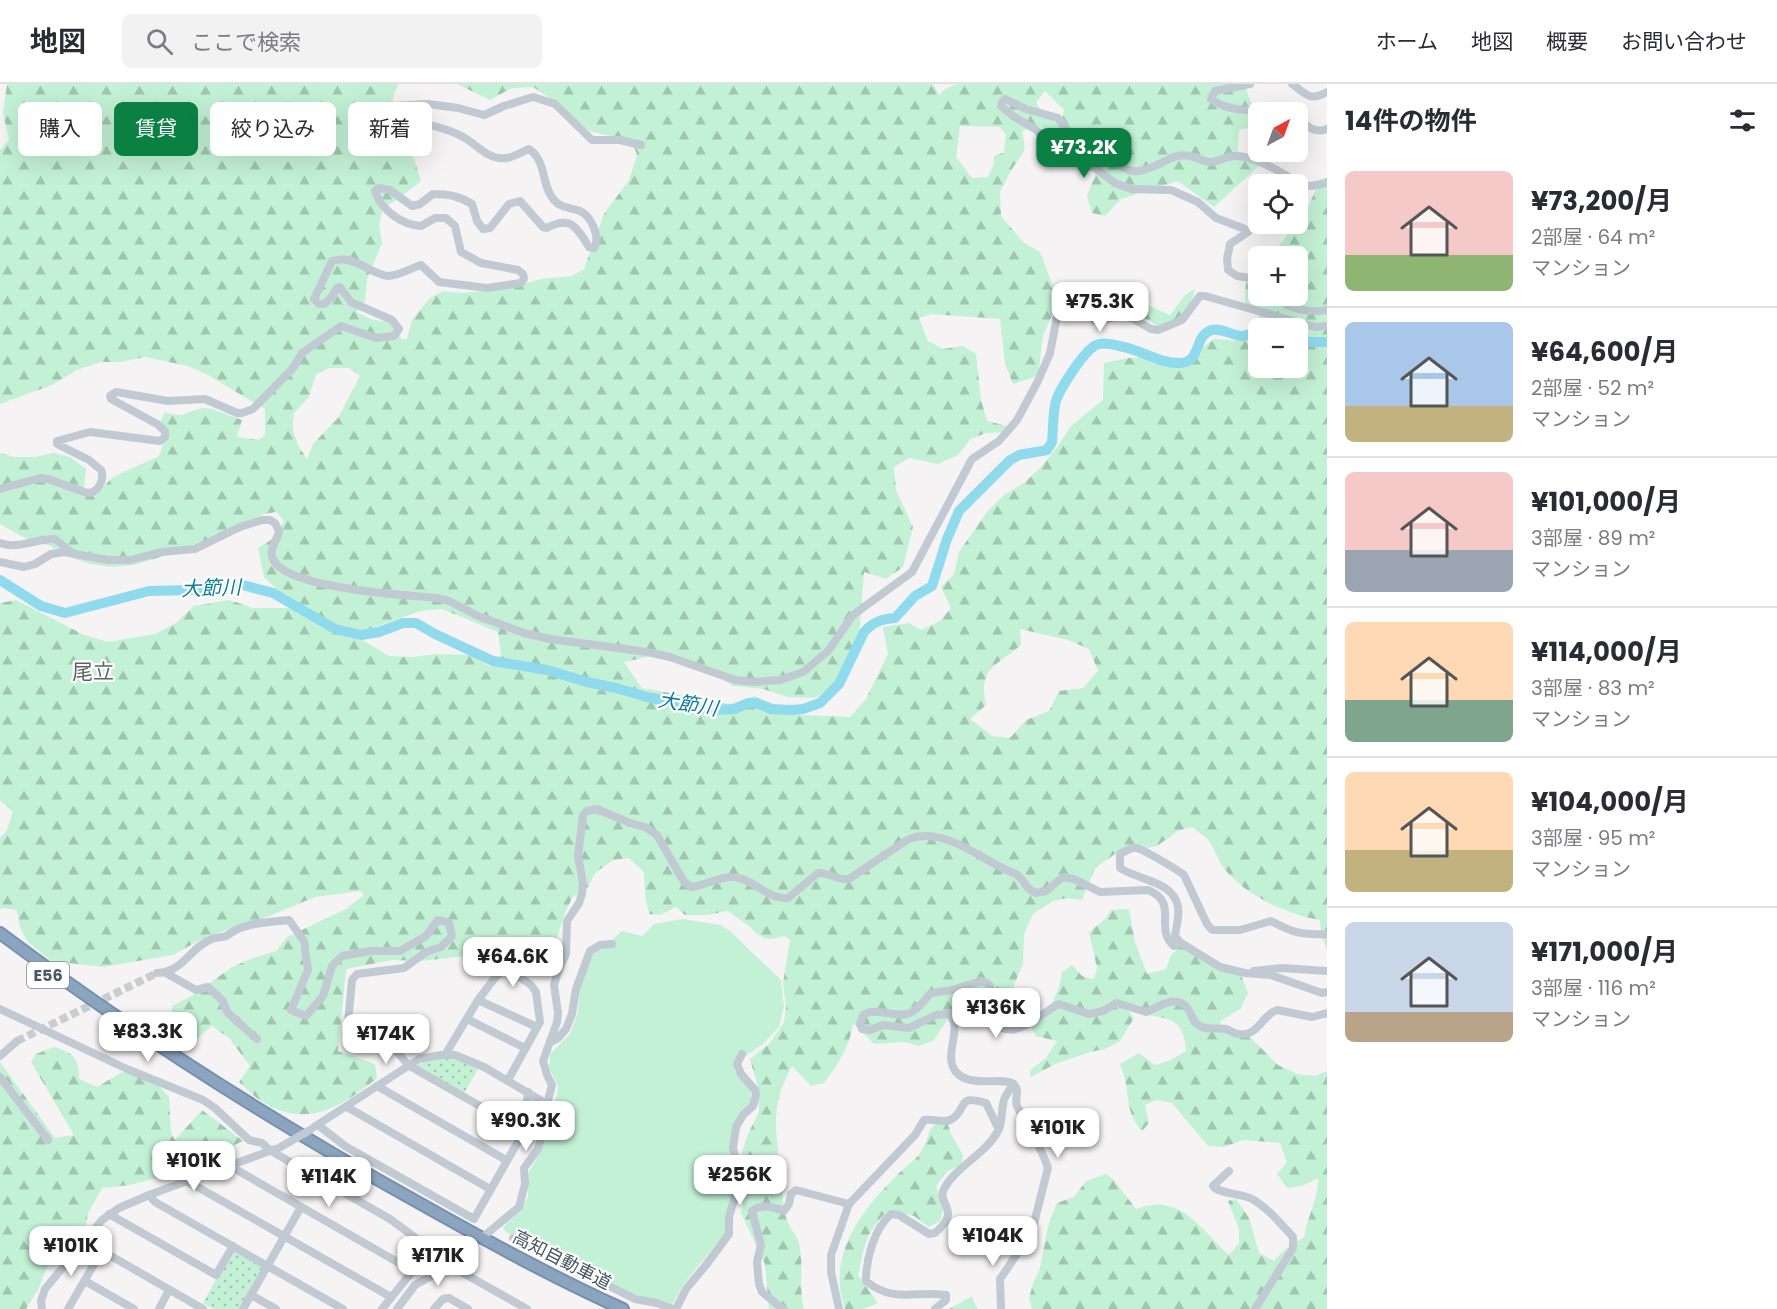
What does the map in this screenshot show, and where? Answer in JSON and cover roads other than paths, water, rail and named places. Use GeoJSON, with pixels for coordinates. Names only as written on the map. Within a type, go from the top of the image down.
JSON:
{"type":"FeatureCollection","features":[{"type":"Feature","properties":{"kind":"highway","name":"高知自動車道"},"geometry":{"type":"LineString","coordinates":[[0,933],[110,1012],[313,1142],[455,1223],[623,1309]]}},
{"type":"Feature","properties":{"kind":"highway","name":"高知自動車道"},"geometry":{"type":"LineString","coordinates":[[0,939],[64,987],[186,1070],[305,1145],[448,1226],[612,1309]]}},
{"type":"Feature","properties":{"kind":"street"},"geometry":{"type":"LineString","coordinates":[[1248,110],[1229,108],[1211,99],[1215,90],[1250,84]]}},
{"type":"Feature","properties":{"kind":"street"},"geometry":{"type":"LineString","coordinates":[[1292,84],[1307,96],[1314,98],[1327,92]]}},
{"type":"Feature","properties":{"kind":"street"},"geometry":{"type":"LineString","coordinates":[[0,489],[40,478],[87,494],[92,493],[102,480],[101,470],[89,460],[57,444],[57,441],[90,432],[160,441],[165,436],[165,431],[157,424],[111,399],[110,396],[116,392],[168,400],[205,399],[242,414],[253,409],[294,367],[302,353],[341,326],[376,338],[394,336],[399,329],[393,320],[351,302],[340,287],[336,288],[324,304],[314,299],[332,261],[340,258],[357,262],[386,276],[396,275],[421,265],[439,282],[472,287],[487,288],[521,284],[524,279],[523,274],[518,270],[481,263],[461,252],[455,226],[446,218],[435,218],[421,226],[403,222],[384,207],[377,198],[375,191],[378,189],[390,190],[412,206],[420,204],[433,194],[448,194],[464,199],[472,204],[477,221],[483,229],[490,228],[508,204],[520,201],[543,227],[547,228],[558,222],[564,222],[578,230],[589,247],[594,248],[597,239],[589,219],[581,212],[564,208],[553,199],[535,153],[529,149],[512,157],[501,159],[494,157],[463,136],[389,112],[390,106],[428,104],[458,108],[484,115],[533,97],[555,104],[592,140],[620,140],[641,145]]}},
{"type":"Feature","properties":{"kind":"street"},"geometry":{"type":"LineString","coordinates":[[1248,278],[1237,276],[1228,270],[1227,259],[1230,244],[1242,238],[1248,232],[1245,229],[1216,218],[1198,201],[1171,190],[1131,189],[1114,183],[1095,168],[1072,161],[1035,129],[1001,106],[1002,102],[1005,99],[1026,109],[1058,118],[1080,143],[1103,148],[1111,158],[1129,172],[1147,170],[1176,156],[1187,154],[1211,162],[1234,155],[1251,158],[1304,185],[1327,183]]}},
{"type":"Feature","properties":{"kind":"street"},"geometry":{"type":"LineString","coordinates":[[1308,126],[1321,132],[1327,129]]}},
{"type":"Feature","properties":{"kind":"street"},"geometry":{"type":"LineString","coordinates":[[0,562],[24,567],[57,552],[108,560],[131,560],[161,552],[195,549],[240,527],[262,520],[270,520],[275,523],[279,531],[271,552],[274,561],[284,570],[325,585],[436,598],[449,601],[478,616],[550,639],[647,652],[681,660],[735,680],[753,682],[780,680],[803,672],[812,665],[828,651],[854,615],[912,572],[929,535],[943,514],[972,459],[999,441],[1017,420],[1050,353],[1059,307],[1063,301],[1074,300],[1095,321],[1122,316],[1158,330],[1182,320],[1200,296],[1316,327],[1327,326]]}},
{"type":"Feature","properties":{"kind":"street"},"geometry":{"type":"LineString","coordinates":[[1291,306],[1318,312],[1327,310]]}},
{"type":"Feature","properties":{"kind":"street"},"geometry":{"type":"LineString","coordinates":[[0,543],[23,545],[55,539],[72,553]]}},
{"type":"Feature","properties":{"kind":"street"},"geometry":{"type":"LineString","coordinates":[[484,1236],[519,1207],[525,1184],[524,1168],[538,1149],[541,1139],[552,1085],[546,1075],[543,1061],[551,1042],[558,1013],[554,985],[567,954],[567,921],[580,899],[583,887],[578,856],[580,830],[583,815],[592,809],[651,829],[684,882],[692,887],[734,877],[776,897],[788,898],[818,873],[849,879],[914,836],[928,836],[954,842],[1016,874],[1022,878],[1029,889],[1036,893],[1046,891],[1060,879],[1067,877],[1100,892],[1148,890],[1154,892],[1162,898],[1164,903],[1167,939],[1174,946],[1182,943]]}},
{"type":"Feature","properties":{"kind":"street"},"geometry":{"type":"LineString","coordinates":[[1327,934],[1308,935],[1288,931],[1267,921],[1240,930],[1212,930],[1184,875],[1178,869],[1136,848],[1120,854],[1120,868],[1128,874],[1157,884],[1176,897],[1179,908],[1175,936],[1182,943],[1220,967],[1245,973],[1271,975],[1322,993],[1327,992]]}},
{"type":"Feature","properties":{"kind":"street"},"geometry":{"type":"LineString","coordinates":[[157,973],[166,973],[184,963],[202,944],[211,939],[226,936],[238,928],[289,920],[304,941],[308,970],[291,1010],[306,1016],[323,996],[332,966],[342,956],[370,951],[400,951],[426,936],[438,920],[449,923],[452,936],[441,947],[426,952],[404,968],[357,974],[352,980],[347,1035],[392,1044],[408,1065],[524,1131]]}},
{"type":"Feature","properties":{"kind":"street"},"geometry":{"type":"LineString","coordinates":[[551,1042],[566,1029],[572,1014],[576,989],[590,951],[600,945],[612,944]]}},
{"type":"Feature","properties":{"kind":"street"},"geometry":{"type":"LineString","coordinates":[[497,975],[493,947],[519,951],[537,962]]}},
{"type":"Feature","properties":{"kind":"street"},"geometry":{"type":"LineString","coordinates":[[1245,973],[1258,969],[1282,968],[1327,971]]}},
{"type":"Feature","properties":{"kind":"street"},"geometry":{"type":"LineString","coordinates":[[446,1055],[478,1000],[497,975],[512,972],[531,985],[536,992],[540,1022],[508,1080]]}},
{"type":"Feature","properties":{"kind":"street"},"geometry":{"type":"LineString","coordinates":[[166,973],[196,990],[208,987],[222,1000],[228,1012],[257,1039]]}},
{"type":"Feature","properties":{"kind":"street"},"geometry":{"type":"LineString","coordinates":[[1001,1309],[1000,1279],[1033,1227],[1048,1168],[1016,1103],[1017,1092],[1014,1084],[1006,1081],[983,1083],[959,1075],[955,1071],[952,1058],[954,1022],[949,1014],[936,1015],[909,1028],[883,1025],[867,1030],[861,1027],[861,1017],[869,1012],[890,1015],[910,1013],[934,992],[952,990],[981,981],[987,982],[990,986],[994,1022],[1008,1030],[1033,1022],[1059,1004],[1089,1014],[1103,1011],[1117,1003],[1146,1012],[1167,1002],[1176,1001],[1185,1006],[1193,1020],[1201,1027],[1226,1029],[1239,1034],[1250,1033],[1260,1026],[1272,1011],[1312,1017],[1327,1013]]}},
{"type":"Feature","properties":{"kind":"street"},"geometry":{"type":"LineString","coordinates":[[478,1000],[537,1027]]}},
{"type":"Feature","properties":{"kind":"street"},"geometry":{"type":"LineString","coordinates":[[0,1009],[127,1070],[203,1100],[215,1108],[249,1140],[262,1143],[390,1219],[463,1273],[527,1309]]}},
{"type":"Feature","properties":{"kind":"street"},"geometry":{"type":"LineString","coordinates":[[467,1019],[525,1048]]}},
{"type":"Feature","properties":{"kind":"street"},"geometry":{"type":"LineString","coordinates":[[0,1056],[17,1041]]}},
{"type":"Feature","properties":{"kind":"street"},"geometry":{"type":"LineString","coordinates":[[42,1309],[40,1301],[45,1289],[109,1214],[148,1194],[274,1150],[347,1107],[419,1059],[455,1054],[508,1080],[547,1104]]}},
{"type":"Feature","properties":{"kind":"street"},"geometry":{"type":"LineString","coordinates":[[513,1238],[635,1299],[674,1309],[686,1289],[729,1234],[729,1217],[741,1181],[733,1148],[736,1126],[753,1106],[755,1100],[754,1090],[737,1064],[742,1054]]}},
{"type":"Feature","properties":{"kind":"street"},"geometry":{"type":"LineString","coordinates":[[0,1077],[48,1140]]}},
{"type":"Feature","properties":{"kind":"street"},"geometry":{"type":"LineString","coordinates":[[935,1309],[946,1300],[946,1295],[892,1294],[877,1290],[866,1281],[866,1270],[876,1238],[884,1221],[891,1214],[899,1215],[929,1234],[935,1233],[946,1224],[949,1213],[943,1194],[945,1188],[999,1130],[1004,1098],[1014,1084]]}},
{"type":"Feature","properties":{"kind":"street"},"geometry":{"type":"LineString","coordinates":[[377,1086],[506,1160]]}},
{"type":"Feature","properties":{"kind":"street"},"geometry":{"type":"LineString","coordinates":[[314,1127],[474,1219],[524,1131],[528,1092]]}},
{"type":"Feature","properties":{"kind":"street"},"geometry":{"type":"LineString","coordinates":[[839,1309],[831,1272],[831,1254],[849,1204],[915,1135],[924,1120],[952,1119],[966,1101],[973,1099],[986,1103],[999,1130]]}},
{"type":"Feature","properties":{"kind":"street"},"geometry":{"type":"LineString","coordinates":[[347,1107],[490,1189]]}},
{"type":"Feature","properties":{"kind":"street"},"geometry":{"type":"LineString","coordinates":[[230,1166],[413,1271]]}},
{"type":"Feature","properties":{"kind":"street"},"geometry":{"type":"LineString","coordinates":[[1229,1170],[1213,1186],[1214,1189],[1252,1199],[1293,1237],[1293,1248],[1255,1309]]}},
{"type":"Feature","properties":{"kind":"street"},"geometry":{"type":"LineString","coordinates":[[187,1181],[391,1298]]}},
{"type":"Feature","properties":{"kind":"street"},"geometry":{"type":"LineString","coordinates":[[783,1309],[762,1292],[759,1284],[757,1262],[761,1245],[752,1211],[764,1206],[772,1206],[784,1211],[789,1204],[791,1194],[796,1190],[849,1204]]}},
{"type":"Feature","properties":{"kind":"street"},"geometry":{"type":"LineString","coordinates":[[148,1194],[155,1202],[343,1309]]}},
{"type":"Feature","properties":{"kind":"street"},"geometry":{"type":"LineString","coordinates":[[243,1309],[301,1207]]}},
{"type":"Feature","properties":{"kind":"street"},"geometry":{"type":"LineString","coordinates":[[109,1214],[216,1275],[233,1246]]}},
{"type":"Feature","properties":{"kind":"street"},"geometry":{"type":"LineString","coordinates":[[85,1241],[203,1309]]}},
{"type":"Feature","properties":{"kind":"street"},"geometry":{"type":"LineString","coordinates":[[382,1309],[431,1248]]}},
{"type":"Feature","properties":{"kind":"street"},"geometry":{"type":"LineString","coordinates":[[68,1309],[101,1252]]}},
{"type":"Feature","properties":{"kind":"street"},"geometry":{"type":"LineString","coordinates":[[397,1309],[415,1285],[445,1269],[461,1254]]}},
{"type":"Feature","properties":{"kind":"street"},"geometry":{"type":"LineString","coordinates":[[85,1281],[134,1309]]}},
{"type":"Feature","properties":{"kind":"street"},"geometry":{"type":"LineString","coordinates":[[159,1309],[170,1290]]}},
{"type":"Feature","properties":{"kind":"street"},"geometry":{"type":"LineString","coordinates":[[251,1295],[276,1309]]}},
{"type":"Feature","properties":{"kind":"street"},"geometry":{"type":"LineString","coordinates":[[434,1309],[443,1299],[449,1298],[468,1309]]}},
{"type":"Feature","properties":{"kind":"waterway","name":"大節川"},"geometry":{"type":"LineString","coordinates":[[0,580],[41,606],[65,613],[149,591],[193,590],[239,584],[273,593],[335,629],[361,635],[379,632],[403,623],[416,623],[493,661],[547,670],[647,697],[711,710],[735,709],[748,703],[756,703],[771,709],[803,709],[820,703],[839,684],[867,629],[878,622],[895,618],[915,596],[932,586],[947,539],[959,511],[1010,460],[1019,455],[1047,450],[1052,442],[1057,399],[1072,372],[1091,349],[1105,343],[1165,361],[1181,363],[1192,358],[1201,339],[1209,331],[1220,330],[1241,336],[1248,334]]}},
{"type":"Feature","properties":{"kind":"waterway","name":"大節川"},"geometry":{"type":"LineString","coordinates":[[1308,342],[1327,342]]}},
{"type":"Feature","properties":{"kind":"tunnel"},"geometry":{"type":"LineString","coordinates":[[17,1041],[157,973]]}},
{"type":"Feature","properties":{"kind":"tunnel"},"geometry":{"type":"LineString","coordinates":[[461,1254],[483,1237]]}},
{"type":"Feature","properties":{"kind":"district","name":"尾立"},"geometry":{"type":"Point","coordinates":[93,672]}}]}
